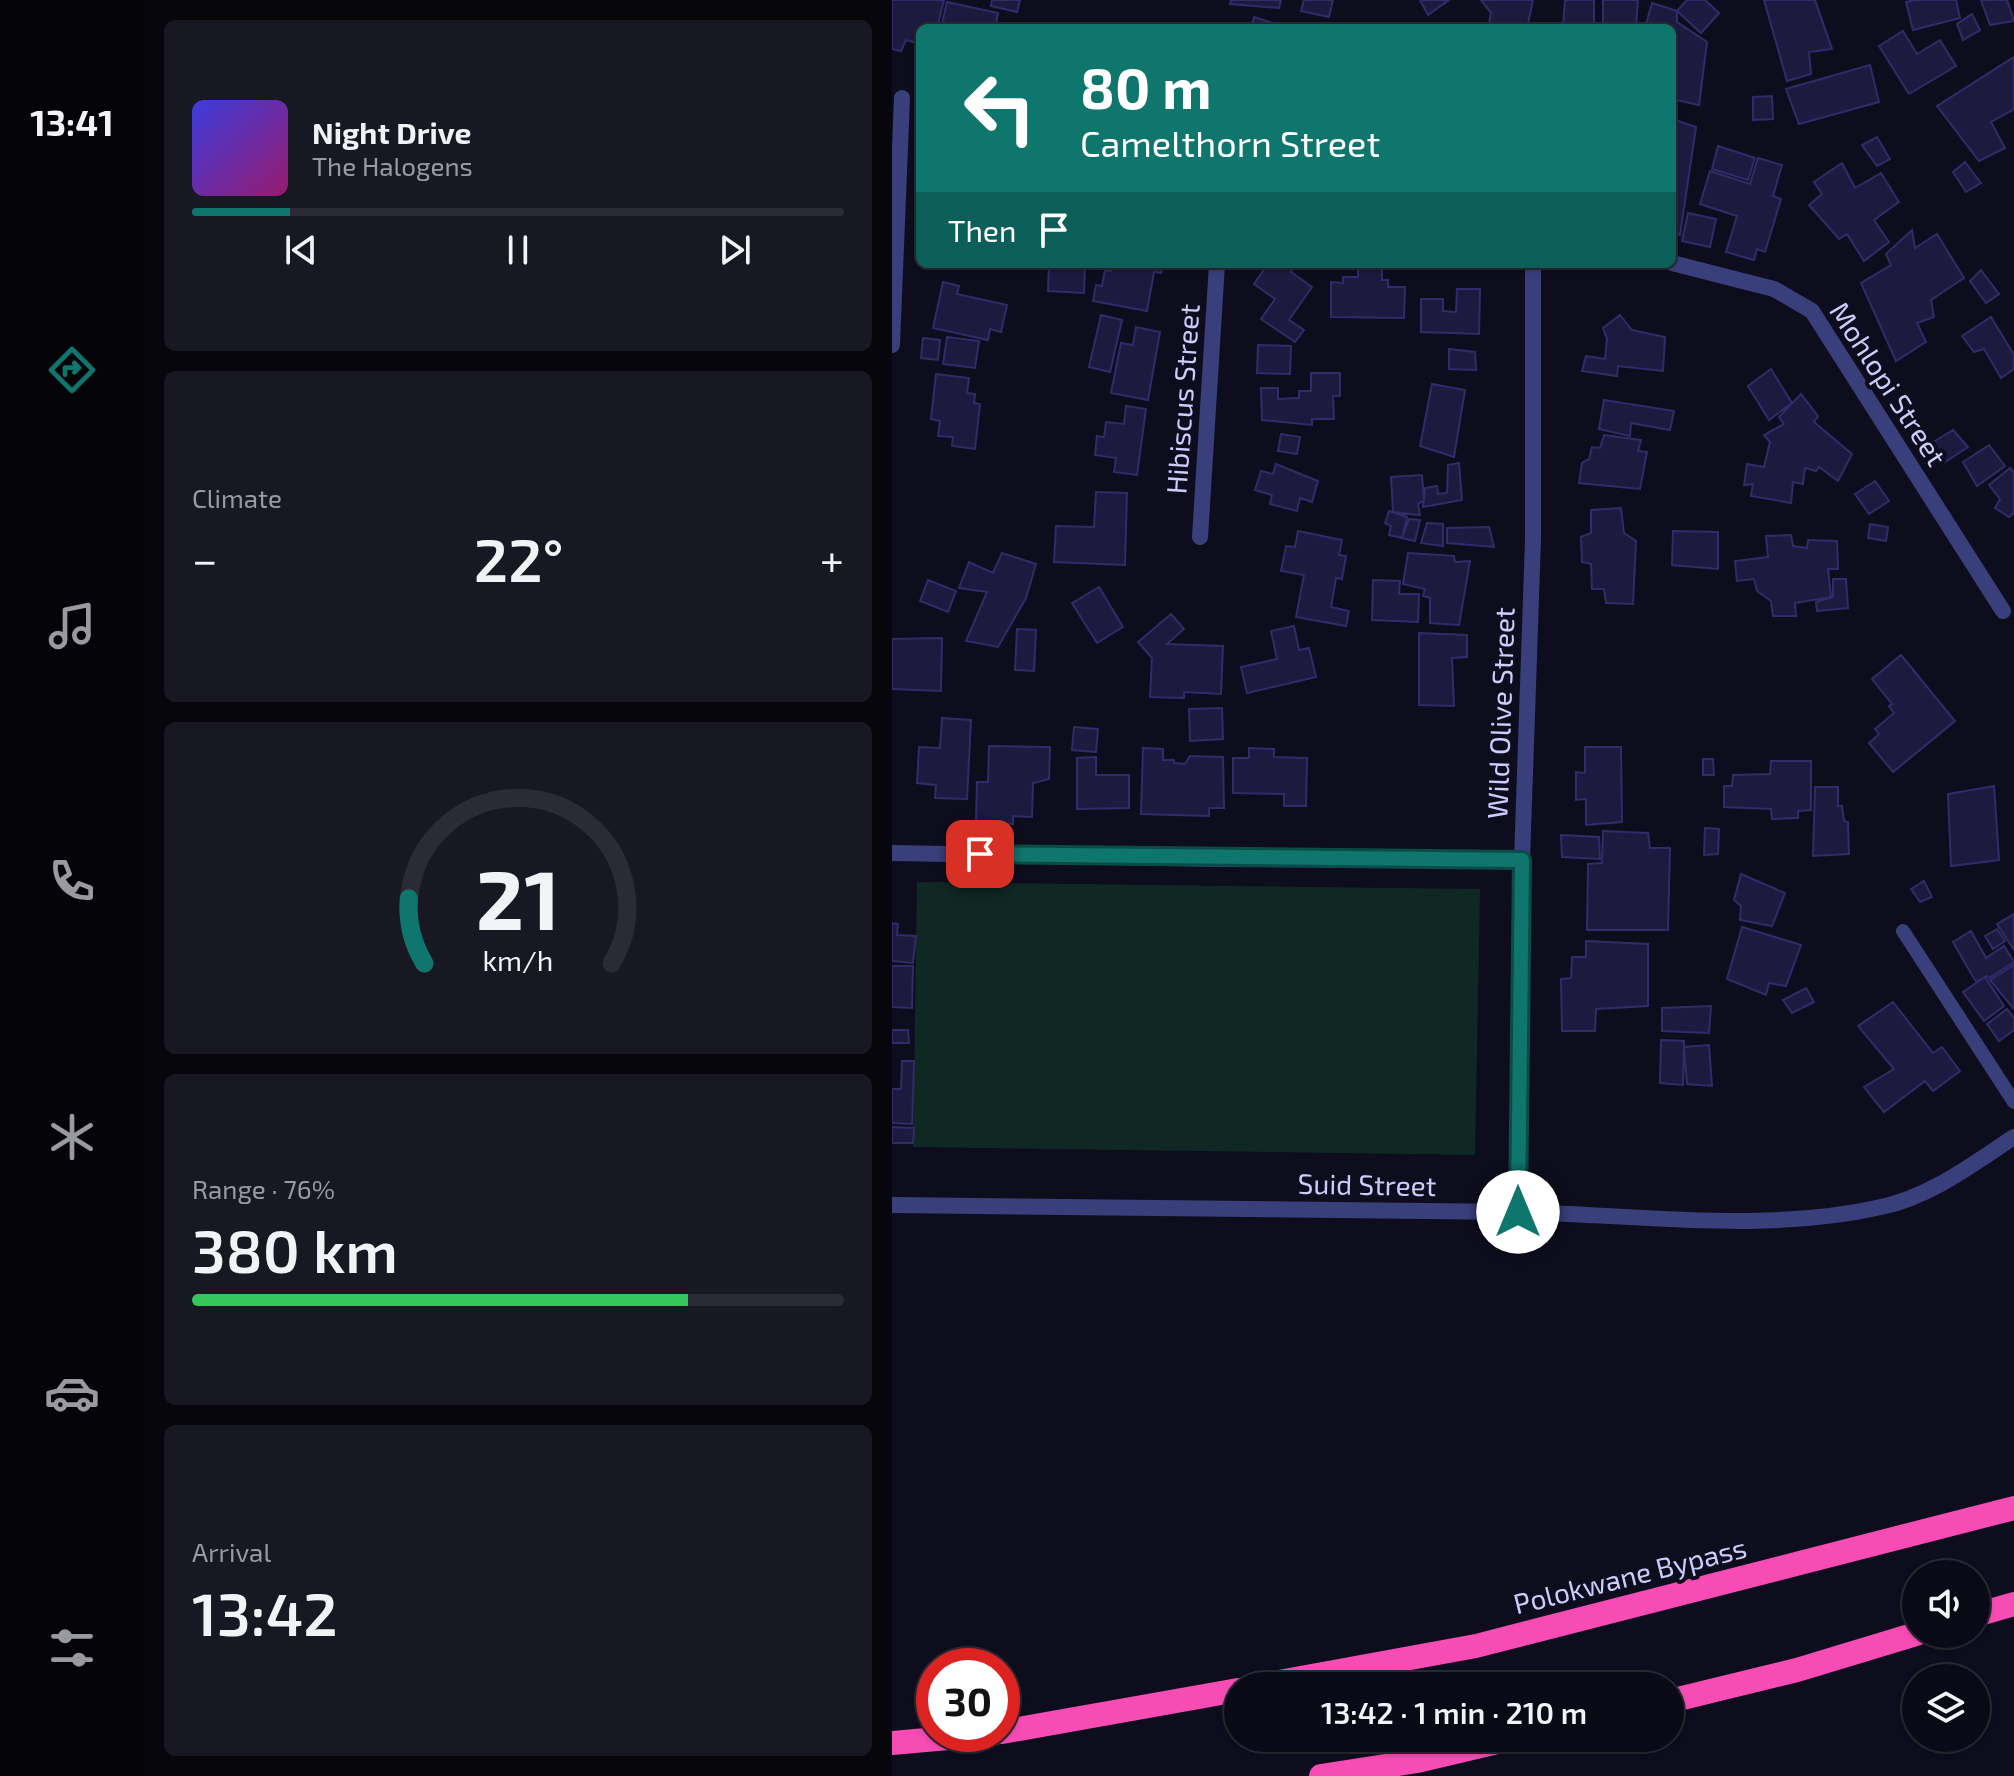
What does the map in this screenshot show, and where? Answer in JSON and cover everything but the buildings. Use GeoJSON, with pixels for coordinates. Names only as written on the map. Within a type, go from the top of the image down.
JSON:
{"type":"FeatureCollection","features":[{"type":"Feature","properties":{"kind":"highway","name":"Polokwane Bypass"},"geometry":{"type":"LineString","coordinates":[[1334,1672],[1476,1646],[2014,1508]]}},
{"type":"Feature","properties":{"kind":"highway"},"geometry":{"type":"LineString","coordinates":[[1990,1611],[2014,1604]]}},
{"type":"Feature","properties":{"kind":"highway"},"geometry":{"type":"LineString","coordinates":[[1684,1698],[1797,1670],[1902,1638]]}},
{"type":"Feature","properties":{"kind":"highway"},"geometry":{"type":"LineString","coordinates":[[1020,1729],[1224,1692]]}},
{"type":"Feature","properties":{"kind":"highway"},"geometry":{"type":"LineString","coordinates":[[892,1743],[916,1741]]}},
{"type":"Feature","properties":{"kind":"highway"},"geometry":{"type":"LineString","coordinates":[[1321,1776],[1455,1752]]}},
{"type":"Feature","properties":{"kind":"street"},"geometry":{"type":"LineString","coordinates":[[892,345],[897,97]]}},
{"type":"Feature","properties":{"kind":"street","name":"Mohlopi Street"},"geometry":{"type":"LineString","coordinates":[[1676,264],[1774,289],[1812,311],[2003,611]]}},
{"type":"Feature","properties":{"kind":"street","name":"Hibiscus Street"},"geometry":{"type":"LineString","coordinates":[[1200,537],[1217,268]]}},
{"type":"Feature","properties":{"kind":"street","name":"Wild Olive Street"},"geometry":{"type":"LineString","coordinates":[[1518,1212],[1522,860],[1533,540],[1533,268]]}},
{"type":"Feature","properties":{"kind":"street"},"geometry":{"type":"LineString","coordinates":[[892,853],[1522,860]]}},
{"type":"Feature","properties":{"kind":"street","name":"Suid Street"},"geometry":{"type":"LineString","coordinates":[[892,1205],[1518,1212],[1728,1220],[1850,1214],[1914,1196],[2014,1137]]}},
{"type":"Feature","properties":{"kind":"lane"},"geometry":{"type":"LineString","coordinates":[[1903,931],[2014,1102]]}},
{"type":"Feature","properties":{"kind":"green space"},"geometry":{"type":"Polygon","coordinates":[[[917,882],[1480,889],[1475,1155],[913,1147],[917,882]]]}},
{"type":"Feature","properties":{"kind":"route"},"geometry":{"type":"LineString","coordinates":[[980,854],[1522,860],[1518,1212]]}}]}
